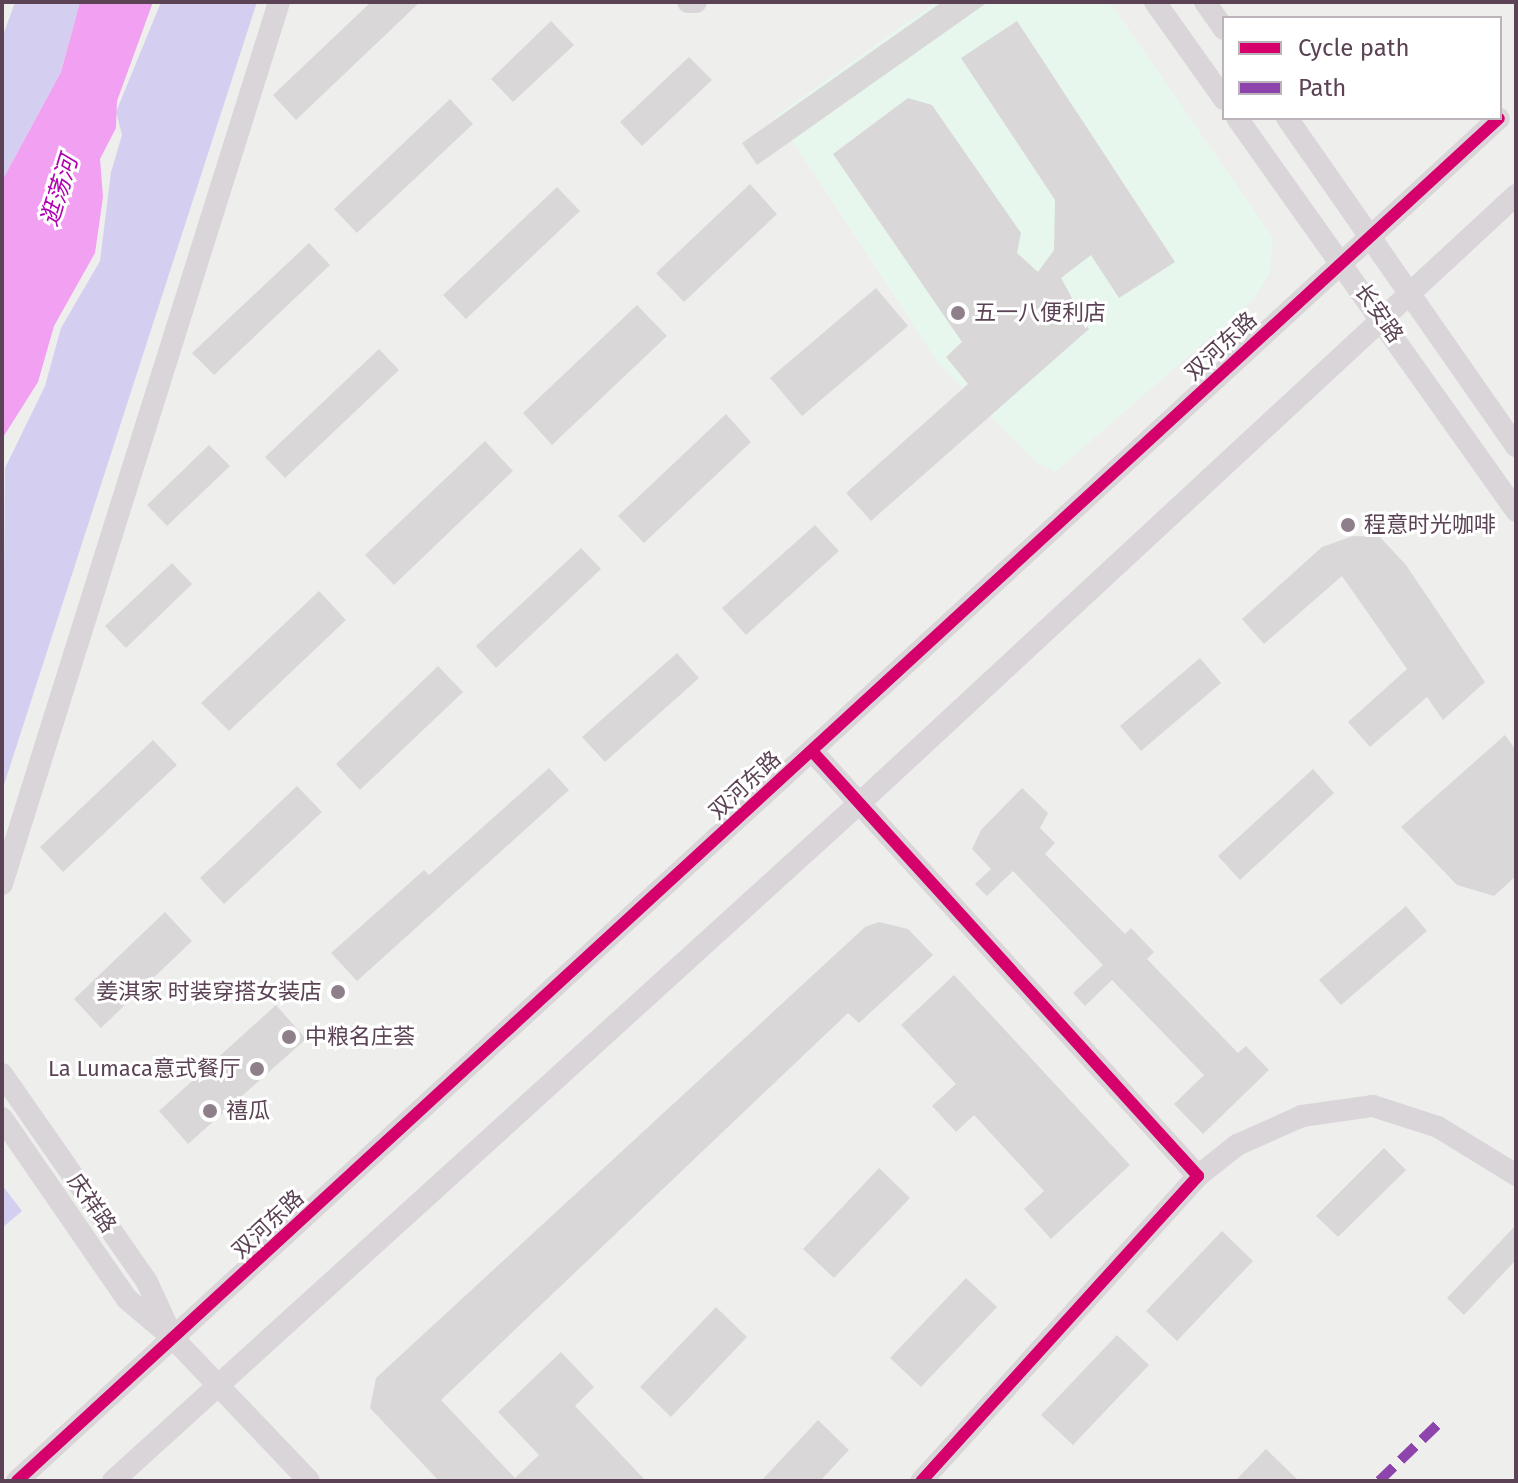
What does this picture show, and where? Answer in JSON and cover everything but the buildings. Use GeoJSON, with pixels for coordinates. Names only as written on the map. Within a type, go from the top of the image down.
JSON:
{"type":"FeatureCollection","features":[{"type":"Feature","properties":{"kind":"street"},"geometry":{"type":"LineString","coordinates":[[2,884],[279,2]]}},
{"type":"Feature","properties":{"kind":"street"},"geometry":{"type":"LineString","coordinates":[[688,2],[696,2]]}},
{"type":"Feature","properties":{"kind":"street"},"geometry":{"type":"LineString","coordinates":[[1155,2],[1222,96]]}},
{"type":"Feature","properties":{"kind":"street"},"geometry":{"type":"LineString","coordinates":[[1205,2],[1222,26]]}},
{"type":"Feature","properties":{"kind":"street","name":"长安路"},"geometry":{"type":"LineString","coordinates":[[1238,120],[1343,260],[1516,511]]}},
{"type":"Feature","properties":{"kind":"street","name":"长安路"},"geometry":{"type":"LineString","coordinates":[[1288,120],[1516,446]]}},
{"type":"Feature","properties":{"kind":"street","name":"双河东路"},"geometry":{"type":"LineString","coordinates":[[17,1481],[1497,120]]}},
{"type":"Feature","properties":{"kind":"street"},"geometry":{"type":"LineString","coordinates":[[113,1481],[862,801],[1516,195]]}},
{"type":"Feature","properties":{"kind":"street"},"geometry":{"type":"LineString","coordinates":[[812,751],[862,801],[1198,1176]]}},
{"type":"Feature","properties":{"kind":"street","name":"庆祥路"},"geometry":{"type":"LineString","coordinates":[[2,1074],[147,1282],[173,1338]]}},
{"type":"Feature","properties":{"kind":"street"},"geometry":{"type":"LineString","coordinates":[[921,1481],[1198,1176],[1237,1145],[1302,1116],[1373,1106],[1438,1127],[1516,1175]]}},
{"type":"Feature","properties":{"kind":"street","name":"庆祥路"},"geometry":{"type":"LineString","coordinates":[[2,1118],[127,1299],[173,1338],[309,1481]]}},
{"type":"Feature","properties":{"kind":"shaded area"},"geometry":{"type":"Polygon","coordinates":[[[15,2],[80,2],[61,72],[2,181],[2,38],[15,2]]]}},
{"type":"Feature","properties":{"kind":"shaded area"},"geometry":{"type":"Polygon","coordinates":[[[161,2],[257,2],[2,791],[5,468],[45,386],[61,328],[100,261],[111,172],[122,135],[116,112],[161,2]]]}},
{"type":"Feature","properties":{"kind":"shaded area"},"geometry":{"type":"Polygon","coordinates":[[[936,2],[1110,2],[1273,238],[1270,272],[1254,299],[1055,472],[1037,463],[939,364],[776,116],[936,2]]]}},
{"type":"Feature","properties":{"kind":"shaded area"},"geometry":{"type":"Polygon","coordinates":[[[2,1185],[22,1211],[2,1228],[2,1185]]]}},
{"type":"Feature","properties":{"kind":"water","name":"逛荡河"},"geometry":{"type":"Polygon","coordinates":[[[80,2],[153,2],[117,101],[116,128],[100,159],[103,197],[95,253],[54,326],[38,382],[2,439],[2,181],[61,72],[80,2]]]}},
{"type":"Feature","properties":{"kind":"marked path"},"geometry":{"type":"LineString","coordinates":[[1379,1481],[1438,1424]]}},
{"type":"Feature","properties":{"kind":"cycle path"},"geometry":{"type":"LineString","coordinates":[[17,1481],[1497,120]]}},
{"type":"Feature","properties":{"kind":"cycle path"},"geometry":{"type":"LineString","coordinates":[[812,751],[1198,1176],[921,1481]]}},
{"type":"Feature","properties":{"kind":"place","name":"五一八便利店"},"geometry":{"type":"Point","coordinates":[958,313]}},
{"type":"Feature","properties":{"kind":"place","name":"程意时光咖啡"},"geometry":{"type":"Point","coordinates":[1348,525]}},
{"type":"Feature","properties":{"kind":"place","name":"姜淇家 时装穿搭女装店"},"geometry":{"type":"Point","coordinates":[338,992]}},
{"type":"Feature","properties":{"kind":"place","name":"中粮名庄荟"},"geometry":{"type":"Point","coordinates":[289,1037]}},
{"type":"Feature","properties":{"kind":"place","name":"La Lumaca意式餐厅"},"geometry":{"type":"Point","coordinates":[257,1069]}},
{"type":"Feature","properties":{"kind":"place","name":"禧瓜"},"geometry":{"type":"Point","coordinates":[210,1111]}}]}
